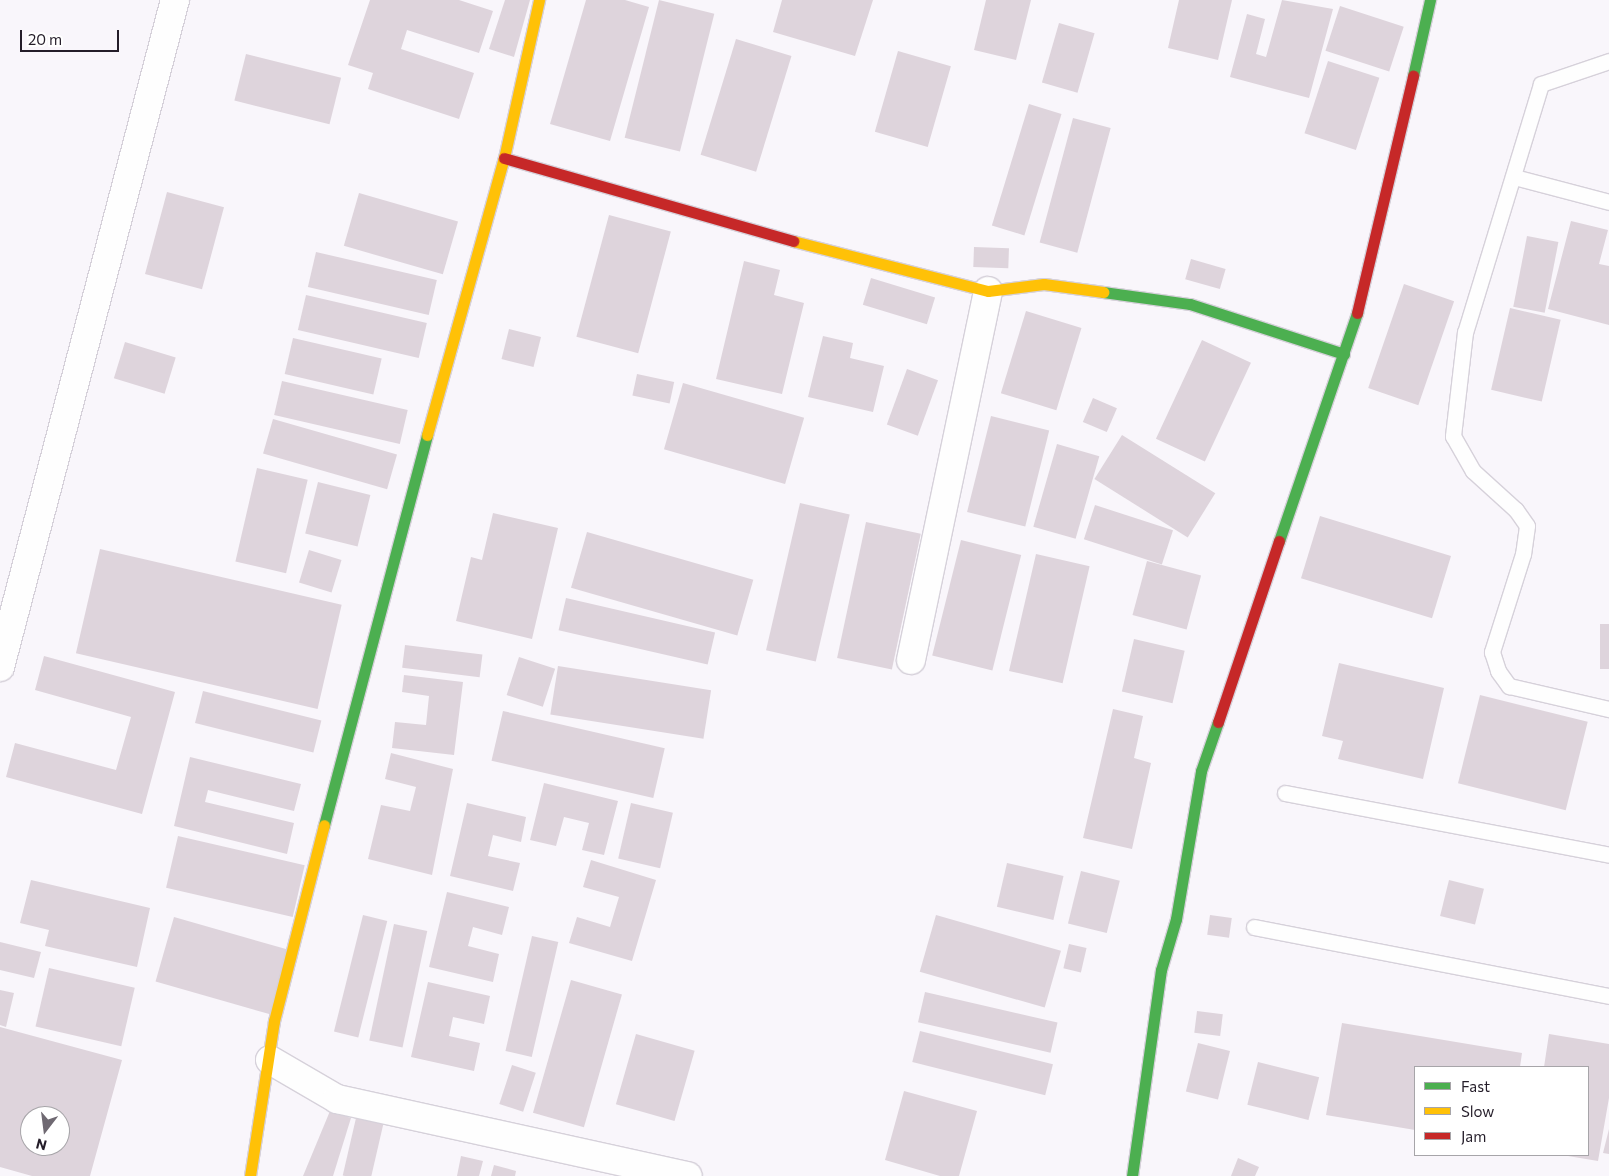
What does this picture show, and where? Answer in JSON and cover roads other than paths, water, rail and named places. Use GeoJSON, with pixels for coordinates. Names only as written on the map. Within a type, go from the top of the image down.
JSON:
{"type":"FeatureCollection","features":[{"type":"Feature","properties":{"kind":"street"},"geometry":{"type":"LineString","coordinates":[[0,667],[175,0]]}},
{"type":"Feature","properties":{"kind":"street"},"geometry":{"type":"LineString","coordinates":[[250,1176],[270,1060],[274,1020],[387,581],[504,158],[539,0]]}},
{"type":"Feature","properties":{"kind":"street"},"geometry":{"type":"LineString","coordinates":[[1132,1176],[1161,970],[1176,919],[1201,771],[1361,302],[1430,0]]}},
{"type":"Feature","properties":{"kind":"street"},"geometry":{"type":"LineString","coordinates":[[504,158],[909,274],[988,291],[1044,284],[1190,304],[1344,354]]}},
{"type":"Feature","properties":{"kind":"street"},"geometry":{"type":"LineString","coordinates":[[911,660],[988,291]]}},
{"type":"Feature","properties":{"kind":"street"},"geometry":{"type":"LineString","coordinates":[[270,1060],[337,1099],[688,1176]]}},
{"type":"Feature","properties":{"kind":"lane"},"geometry":{"type":"LineString","coordinates":[[1609,61],[1540,84],[1514,177],[1465,332],[1454,436],[1473,471],[1516,510],[1527,526],[1523,554],[1492,652],[1509,686],[1609,708]]}},
{"type":"Feature","properties":{"kind":"lane"},"geometry":{"type":"LineString","coordinates":[[1514,177],[1609,202]]}},
{"type":"Feature","properties":{"kind":"lane"},"geometry":{"type":"LineString","coordinates":[[1285,793],[1609,855]]}},
{"type":"Feature","properties":{"kind":"lane"},"geometry":{"type":"LineString","coordinates":[[1254,927],[1609,996]]}}]}
